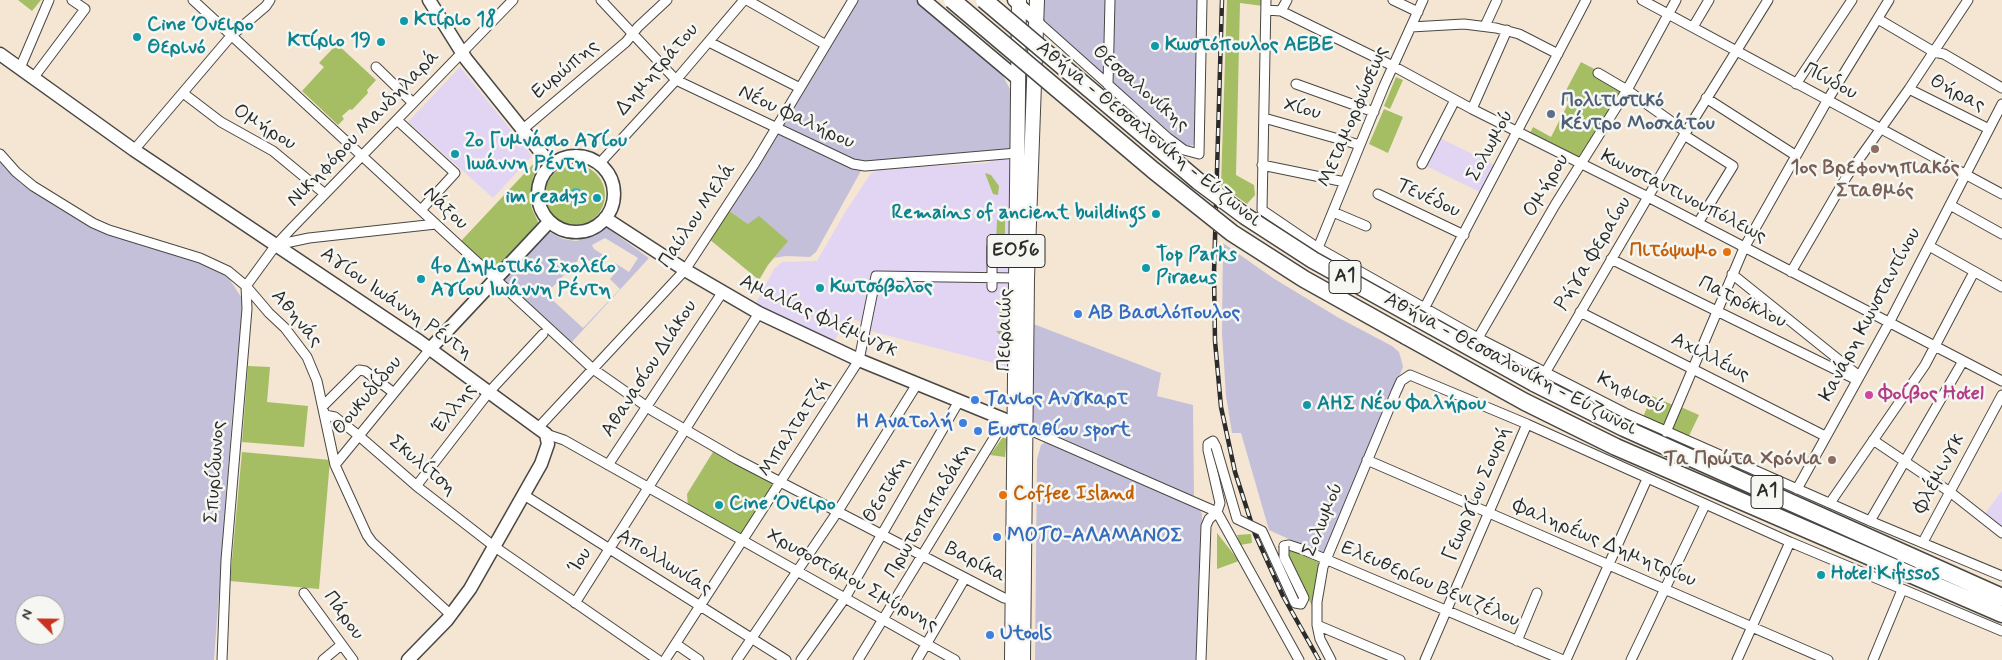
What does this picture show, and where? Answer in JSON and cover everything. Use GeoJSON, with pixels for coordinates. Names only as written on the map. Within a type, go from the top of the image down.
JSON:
{"type":"FeatureCollection","features":[{"type":"Feature","properties":{"kind":"highway","name":"Αθήνα - Θεσσαλονίκη - Εύζωνοι"},"geometry":{"type":"LineString","coordinates":[[952,0],[1186,198],[1249,245],[1304,279],[1525,402],[1616,447],[2002,614]]}},
{"type":"Feature","properties":{"kind":"highway","name":"Αθήνα - Θεσσαλονίκη - Εύζωνοι"},"geometry":{"type":"LineString","coordinates":[[984,0],[1198,181],[1245,216],[1313,260],[1534,383],[1624,428],[2002,597]]}},
{"type":"Feature","properties":{"kind":"main road","name":"Πειραιώς"},"geometry":{"type":"LineString","coordinates":[[1023,660],[1015,424],[1027,268],[1037,0]]}},
{"type":"Feature","properties":{"kind":"main road","name":"Πειραιώς"},"geometry":{"type":"LineString","coordinates":[[1012,660],[1015,278],[1020,1]]}},
{"type":"Feature","properties":{"kind":"street"},"geometry":{"type":"LineString","coordinates":[[20,68],[49,0]]}},
{"type":"Feature","properties":{"kind":"street"},"geometry":{"type":"LineString","coordinates":[[34,78],[85,9],[72,0]]}},
{"type":"Feature","properties":{"kind":"street","name":"Νάξου"},"geometry":{"type":"LineString","coordinates":[[193,0],[593,369],[684,430]]}},
{"type":"Feature","properties":{"kind":"street"},"geometry":{"type":"LineString","coordinates":[[134,150],[232,36],[266,6],[270,0]]}},
{"type":"Feature","properties":{"kind":"street"},"geometry":{"type":"LineString","coordinates":[[429,0],[462,53],[551,165]]}},
{"type":"Feature","properties":{"kind":"street","name":"Νικηφόρου Μανδηλαρά"},"geometry":{"type":"LineString","coordinates":[[246,286],[276,245],[513,0]]}},
{"type":"Feature","properties":{"kind":"street","name":"Νέου Φαλήρου"},"geometry":{"type":"LineString","coordinates":[[600,0],[676,80],[858,165],[1017,153]]}},
{"type":"Feature","properties":{"kind":"street","name":"Ευρώπης"},"geometry":{"type":"LineString","coordinates":[[522,130],[632,35],[666,0]]}},
{"type":"Feature","properties":{"kind":"street"},"geometry":{"type":"LineString","coordinates":[[746,0],[826,45]]}},
{"type":"Feature","properties":{"kind":"street","name":"Δημητράτου"},"geometry":{"type":"LineString","coordinates":[[599,164],[746,0]]}},
{"type":"Feature","properties":{"kind":"street","name":"Παύλου Μελά"},"geometry":{"type":"LineString","coordinates":[[542,431],[593,369],[686,270],[776,128],[853,0]]}},
{"type":"Feature","properties":{"kind":"street"},"geometry":{"type":"LineString","coordinates":[[924,0],[1018,79]]}},
{"type":"Feature","properties":{"kind":"street"},"geometry":{"type":"LineString","coordinates":[[1108,85],[1110,0]]}},
{"type":"Feature","properties":{"kind":"street","name":"Θεσσαλονίκης"},"geometry":{"type":"LineString","coordinates":[[1037,21],[1168,138],[1184,150],[1199,154],[1202,0]]}},
{"type":"Feature","properties":{"kind":"street"},"geometry":{"type":"LineString","coordinates":[[1266,0],[1262,165],[1345,182]]}},
{"type":"Feature","properties":{"kind":"street"},"geometry":{"type":"LineString","coordinates":[[1281,11],[1287,0]]}},
{"type":"Feature","properties":{"kind":"street"},"geometry":{"type":"LineString","coordinates":[[1393,0],[1418,12]]}},
{"type":"Feature","properties":{"kind":"street","name":"Μεταμορφώσεως"},"geometry":{"type":"LineString","coordinates":[[1318,248],[1393,66],[1423,0]]}},
{"type":"Feature","properties":{"kind":"street"},"geometry":{"type":"LineString","coordinates":[[1485,26],[1498,0]]}},
{"type":"Feature","properties":{"kind":"street","name":"Σολωμού"},"geometry":{"type":"LineString","coordinates":[[1425,308],[1586,0]]}},
{"type":"Feature","properties":{"kind":"street","name":"Πίνδου"},"geometry":{"type":"LineString","coordinates":[[1642,0],[2002,194]]}},
{"type":"Feature","properties":{"kind":"street","name":"Ομήρου"},"geometry":{"type":"LineString","coordinates":[[1478,338],[1580,164],[1627,90],[1676,0]]}},
{"type":"Feature","properties":{"kind":"street"},"geometry":{"type":"LineString","coordinates":[[1692,27],[1709,0]]}},
{"type":"Feature","properties":{"kind":"street","name":"Ρήγα Φεραίου"},"geometry":{"type":"LineString","coordinates":[[1545,373],[1685,133],[1768,0]]}},
{"type":"Feature","properties":{"kind":"street"},"geometry":{"type":"LineString","coordinates":[[1796,84],[1852,0]]}},
{"type":"Feature","properties":{"kind":"street"},"geometry":{"type":"LineString","coordinates":[[1666,432],[1716,310],[1744,248],[1795,155],[1889,0]]}},
{"type":"Feature","properties":{"kind":"street"},"geometry":{"type":"LineString","coordinates":[[1791,272],[1847,176],[1880,129],[1912,91],[1934,52],[1968,0]]}},
{"type":"Feature","properties":{"kind":"street"},"geometry":{"type":"LineString","coordinates":[[1020,1],[1037,21]]}},
{"type":"Feature","properties":{"kind":"street","name":"Κωνσταντινουπόλεως"},"geometry":{"type":"LineString","coordinates":[[1266,10],[1281,11],[1393,66],[1472,109],[1648,197],[2002,381]]}},
{"type":"Feature","properties":{"kind":"street"},"geometry":{"type":"LineString","coordinates":[[1878,19],[1934,52],[1944,54],[2002,88]]}},
{"type":"Feature","properties":{"kind":"street"},"geometry":{"type":"LineString","coordinates":[[1411,27],[1446,24],[1485,26],[1507,30],[1533,40],[1558,54]]}},
{"type":"Feature","properties":{"kind":"street"},"geometry":{"type":"LineString","coordinates":[[1472,109],[1507,30]]}},
{"type":"Feature","properties":{"kind":"street"},"geometry":{"type":"LineString","coordinates":[[709,42],[800,88]]}},
{"type":"Feature","properties":{"kind":"street","name":"Αγίου Ιωάννη Ρέντη"},"geometry":{"type":"LineString","coordinates":[[0,54],[134,150],[430,349],[542,431]]}},
{"type":"Feature","properties":{"kind":"street"},"geometry":{"type":"LineString","coordinates":[[376,67],[414,103]]}},
{"type":"Feature","properties":{"kind":"street"},"geometry":{"type":"LineString","coordinates":[[1598,73],[1627,90],[1733,166],[1698,223]]}},
{"type":"Feature","properties":{"kind":"street"},"geometry":{"type":"LineString","coordinates":[[1296,84],[1374,112]]}},
{"type":"Feature","properties":{"kind":"street","name":"Θήρας"},"geometry":{"type":"LineString","coordinates":[[1912,91],[1989,129]]}},
{"type":"Feature","properties":{"kind":"street","name":"Ομήρου"},"geometry":{"type":"LineString","coordinates":[[183,93],[221,122],[273,151],[325,194]]}},
{"type":"Feature","properties":{"kind":"street"},"geometry":{"type":"LineString","coordinates":[[1706,98],[1795,155]]}},
{"type":"Feature","properties":{"kind":"street"},"geometry":{"type":"LineString","coordinates":[[1422,164],[1455,100]]}},
{"type":"Feature","properties":{"kind":"street","name":"Κανάρη Κωνσταντίνου"},"geometry":{"type":"LineString","coordinates":[[1797,489],[1889,323],[2002,104]]}},
{"type":"Feature","properties":{"kind":"street","name":"Χίου"},"geometry":{"type":"LineString","coordinates":[[1264,118],[1360,145]]}},
{"type":"Feature","properties":{"kind":"street"},"geometry":{"type":"LineString","coordinates":[[397,120],[455,173],[421,210]]}},
{"type":"Feature","properties":{"kind":"street","name":"Αθηνάς"},"geometry":{"type":"LineString","coordinates":[[0,154],[16,172],[33,186],[93,223],[110,230],[170,247],[207,261],[228,271],[246,286],[268,313],[285,328],[307,357],[317,381],[335,465],[363,528],[372,542],[451,615]]}},
{"type":"Feature","properties":{"kind":"street"},"geometry":{"type":"LineString","coordinates":[[571,156],[586,157],[599,164],[610,177],[614,194],[613,202],[606,218],[594,228],[578,232],[560,229],[549,222],[541,210],[538,189],[542,176],[551,165],[571,156]]}},
{"type":"Feature","properties":{"kind":"street","name":"Κηφισού"},"geometry":{"type":"LineString","coordinates":[[1262,165],[1262,210],[1318,248],[1478,338],[1624,413],[2002,576]]}},
{"type":"Feature","properties":{"kind":"street","name":"Τενέδου"},"geometry":{"type":"LineString","coordinates":[[1378,194],[1464,235]]}},
{"type":"Feature","properties":{"kind":"street"},"geometry":{"type":"LineString","coordinates":[[1950,205],[2002,234]]}},
{"type":"Feature","properties":{"kind":"street"},"geometry":{"type":"LineString","coordinates":[[1333,212],[1366,226]]}},
{"type":"Feature","properties":{"kind":"street","name":"Αμαλίας Φλέμινγκ"},"geometry":{"type":"LineString","coordinates":[[606,218],[686,270],[759,313],[859,360],[1015,424]]}},
{"type":"Feature","properties":{"kind":"street"},"geometry":{"type":"LineString","coordinates":[[430,349],[549,222]]}},
{"type":"Feature","properties":{"kind":"street"},"geometry":{"type":"LineString","coordinates":[[276,245],[310,238],[436,224]]}},
{"type":"Feature","properties":{"kind":"street"},"geometry":{"type":"LineString","coordinates":[[1929,246],[2002,287]]}},
{"type":"Feature","properties":{"kind":"street"},"geometry":{"type":"LineString","coordinates":[[991,282],[992,247]]}},
{"type":"Feature","properties":{"kind":"street","name":"Πατρόκλου"},"geometry":{"type":"LineString","coordinates":[[1612,259],[1858,378]]}},
{"type":"Feature","properties":{"kind":"street"},"geometry":{"type":"LineString","coordinates":[[1830,503],[1925,365],[1974,272]]}},
{"type":"Feature","properties":{"kind":"street"},"geometry":{"type":"LineString","coordinates":[[1732,274],[1858,378]]}},
{"type":"Feature","properties":{"kind":"street"},"geometry":{"type":"LineString","coordinates":[[859,360],[876,276],[991,282],[1015,278]]}},
{"type":"Feature","properties":{"kind":"street","name":"Σπυρίδωνος"},"geometry":{"type":"LineString","coordinates":[[222,660],[226,560],[248,309],[246,286]]}},
{"type":"Feature","properties":{"kind":"street","name":"Αθανασίου Διάκου"},"geometry":{"type":"LineString","coordinates":[[608,465],[722,292]]}},
{"type":"Feature","properties":{"kind":"street","name":"Αχιλλέως"},"geometry":{"type":"LineString","coordinates":[[1580,312],[1825,436]]}},
{"type":"Feature","properties":{"kind":"street","name":"Ίου"},"geometry":{"type":"LineString","coordinates":[[575,603],[759,313]]}},
{"type":"Feature","properties":{"kind":"street","name":"Έλλης"},"geometry":{"type":"LineString","coordinates":[[416,486],[489,392],[544,334]]}},
{"type":"Feature","properties":{"kind":"street","name":"Θουκυδίδου"},"geometry":{"type":"LineString","coordinates":[[335,465],[430,349]]}},
{"type":"Feature","properties":{"kind":"street","name":"Μπαλτατζή"},"geometry":{"type":"LineString","coordinates":[[665,660],[859,360]]}},
{"type":"Feature","properties":{"kind":"street"},"geometry":{"type":"LineString","coordinates":[[1870,520],[1964,361]]}},
{"type":"Feature","properties":{"kind":"street"},"geometry":{"type":"LineString","coordinates":[[324,411],[360,370],[365,371],[394,393]]}},
{"type":"Feature","properties":{"kind":"street","name":"Σολωμού"},"geometry":{"type":"LineString","coordinates":[[1330,660],[1320,639],[1317,625],[1318,588],[1326,559],[1366,460],[1396,392],[1405,377],[1410,375],[1421,378],[1527,424]]}},
{"type":"Feature","properties":{"kind":"street"},"geometry":{"type":"LineString","coordinates":[[737,660],[838,511],[917,384]]}},
{"type":"Feature","properties":{"kind":"street","name":"Φλέμινγκ"},"geometry":{"type":"LineString","coordinates":[[1923,542],[2002,395]]}},
{"type":"Feature","properties":{"kind":"street","name":"Θεοτόκη"},"geometry":{"type":"LineString","coordinates":[[801,660],[844,598],[959,401]]}},
{"type":"Feature","properties":{"kind":"street","name":"Σκυλίτση"},"geometry":{"type":"LineString","coordinates":[[324,411],[358,435],[416,486],[495,547],[658,660]]}},
{"type":"Feature","properties":{"kind":"street"},"geometry":{"type":"LineString","coordinates":[[1015,424],[1216,512],[1299,660]]}},
{"type":"Feature","properties":{"kind":"street","name":"Πρωτοπαπαδάκη"},"geometry":{"type":"LineString","coordinates":[[858,660],[923,556],[1015,424]]}},
{"type":"Feature","properties":{"kind":"street"},"geometry":{"type":"LineString","coordinates":[[1527,424],[1705,505],[2002,631]]}},
{"type":"Feature","properties":{"kind":"street","name":"Γεωργίου Σουρή"},"geometry":{"type":"LineString","coordinates":[[1425,660],[1527,424]]}},
{"type":"Feature","properties":{"kind":"street","name":"Βαρίκα"},"geometry":{"type":"LineString","coordinates":[[684,430],[965,578],[1004,598],[1012,600]]}},
{"type":"Feature","properties":{"kind":"street"},"geometry":{"type":"LineString","coordinates":[[408,660],[451,615],[470,589],[495,547],[545,457],[549,441],[542,431]]}},
{"type":"Feature","properties":{"kind":"street","name":"Χρυσοστόμου Σμύρνης"},"geometry":{"type":"LineString","coordinates":[[542,431],[564,440],[955,660]]}},
{"type":"Feature","properties":{"kind":"street"},"geometry":{"type":"LineString","coordinates":[[1873,440],[1950,492],[2002,533]]}},
{"type":"Feature","properties":{"kind":"street","name":"Ελευθερίου Βενιζέλου"},"geometry":{"type":"LineString","coordinates":[[1216,512],[1220,503],[1208,450],[1208,444],[1211,441],[1215,444],[1237,520],[1262,531],[1295,603],[1301,604],[1304,598],[1282,552],[1284,546],[1289,544],[1564,660]]}},
{"type":"Feature","properties":{"kind":"street","name":"Φαληρέως Δημητρίου"},"geometry":{"type":"LineString","coordinates":[[1366,460],[1828,660]]}},
{"type":"Feature","properties":{"kind":"street"},"geometry":{"type":"LineString","coordinates":[[1564,660],[1647,479]]}},
{"type":"Feature","properties":{"kind":"street","name":"Απολλωνίας"},"geometry":{"type":"LineString","coordinates":[[524,495],[786,660]]}},
{"type":"Feature","properties":{"kind":"street"},"geometry":{"type":"LineString","coordinates":[[1631,660],[1705,505]]}},
{"type":"Feature","properties":{"kind":"street"},"geometry":{"type":"LineString","coordinates":[[1201,660],[1206,526],[1216,512]]}},
{"type":"Feature","properties":{"kind":"street"},"geometry":{"type":"LineString","coordinates":[[1737,660],[1790,542]]}},
{"type":"Feature","properties":{"kind":"street"},"geometry":{"type":"LineString","coordinates":[[917,660],[965,578]]}},
{"type":"Feature","properties":{"kind":"street"},"geometry":{"type":"LineString","coordinates":[[1873,660],[1902,590]]}},
{"type":"Feature","properties":{"kind":"street","name":"Πάρου"},"geometry":{"type":"LineString","coordinates":[[304,593],[353,660]]}},
{"type":"Feature","properties":{"kind":"street"},"geometry":{"type":"LineString","coordinates":[[1517,641],[1537,593]]}},
{"type":"Feature","properties":{"kind":"street"},"geometry":{"type":"LineString","coordinates":[[1317,625],[1400,660]]}},
{"type":"Feature","properties":{"kind":"street"},"geometry":{"type":"LineString","coordinates":[[676,644],[699,660]]}},
{"type":"Feature","properties":{"kind":"street"},"geometry":{"type":"LineString","coordinates":[[323,660],[341,645]]}},
{"type":"Feature","properties":{"kind":"shaded area"},"geometry":{"type":"Polygon","coordinates":[[[857,0],[917,0],[1000,71],[1010,89],[1011,149],[858,162],[780,128],[857,0]]]}},
{"type":"Feature","properties":{"kind":"shaded area"},"geometry":{"type":"Polygon","coordinates":[[[1043,0],[1198,0],[1195,142],[1193,145],[1185,145],[1050,28],[1043,19],[1043,0]]]}},
{"type":"Feature","properties":{"kind":"shaded area"},"geometry":{"type":"Polygon","coordinates":[[[460,67],[532,156],[493,198],[408,122],[460,67]]]}},
{"type":"Feature","properties":{"kind":"shaded area"},"geometry":{"type":"Polygon","coordinates":[[[777,132],[862,169],[816,252],[810,257],[786,256],[774,258],[787,241],[748,224],[728,210],[777,132]]]}},
{"type":"Feature","properties":{"kind":"shaded area"},"geometry":{"type":"Polygon","coordinates":[[[1438,137],[1495,165],[1480,192],[1424,165],[1438,137]]]}},
{"type":"Feature","properties":{"kind":"shaded area"},"geometry":{"type":"Polygon","coordinates":[[[1011,157],[1009,367],[871,331],[867,354],[858,351],[864,323],[849,318],[834,341],[755,305],[774,269],[782,262],[817,261],[844,214],[871,173],[881,169],[987,163],[999,158],[1011,157]]]}},
{"type":"Feature","properties":{"kind":"shaded area"},"geometry":{"type":"Polygon","coordinates":[[[0,161],[20,183],[89,226],[195,261],[228,277],[243,300],[214,660],[0,660],[0,161]]]}},
{"type":"Feature","properties":{"kind":"shaded area"},"geometry":{"type":"Polygon","coordinates":[[[607,228],[649,258],[571,343],[502,281],[547,231],[563,239],[576,241],[595,236],[607,228]],[[605,238],[592,245],[594,249],[605,256],[603,258],[606,261],[598,269],[583,255],[546,294],[583,328],[620,289],[610,279],[619,269],[614,265],[615,263],[629,272],[638,258],[605,238]]]}},
{"type":"Feature","properties":{"kind":"shaded area","name":"ΑΗΣ Νέου Φαλήρου"},"geometry":{"type":"Polygon","coordinates":[[[1223,243],[1273,278],[1339,318],[1392,346],[1399,352],[1403,367],[1324,555],[1269,530],[1241,433],[1232,433],[1226,396],[1222,333],[1223,243]]]}},
{"type":"Feature","properties":{"kind":"shaded area"},"geometry":{"type":"Polygon","coordinates":[[[1031,323],[1161,373],[1157,396],[1193,405],[1194,497],[1031,424],[1031,323]]]}},
{"type":"Feature","properties":{"kind":"shaded area"},"geometry":{"type":"Polygon","coordinates":[[[1045,442],[1198,506],[1202,514],[1198,660],[1035,660],[1037,459],[1041,445],[1045,442]]]}},
{"type":"Feature","properties":{"kind":"shaded area"},"geometry":{"type":"Polygon","coordinates":[[[2002,491],[2002,530],[1984,515],[2002,491]]]}},
{"type":"Feature","properties":{"kind":"green space"},"geometry":{"type":"Polygon","coordinates":[[[18,0],[41,0],[32,11],[18,0]]]}},
{"type":"Feature","properties":{"kind":"green space"},"geometry":{"type":"Polygon","coordinates":[[[1227,0],[1263,0],[1263,6],[1240,3],[1236,175],[1254,185],[1255,195],[1247,204],[1221,185],[1227,0]]]}},
{"type":"Feature","properties":{"kind":"green space"},"geometry":{"type":"Polygon","coordinates":[[[337,44],[376,80],[367,90],[368,93],[352,110],[350,109],[342,116],[344,119],[338,125],[302,91],[324,67],[319,63],[337,44]]]}},
{"type":"Feature","properties":{"kind":"green space"},"geometry":{"type":"Polygon","coordinates":[[[1581,62],[1598,71],[1622,89],[1578,158],[1529,135],[1533,127],[1551,137],[1569,102],[1562,98],[1581,62]]]}},
{"type":"Feature","properties":{"kind":"green space"},"geometry":{"type":"Polygon","coordinates":[[[1396,77],[1403,80],[1390,109],[1384,106],[1396,77]]]}},
{"type":"Feature","properties":{"kind":"green space"},"geometry":{"type":"Polygon","coordinates":[[[1384,109],[1403,117],[1388,153],[1369,144],[1384,109]]]}},
{"type":"Feature","properties":{"kind":"green space"},"geometry":{"type":"Polygon","coordinates":[[[538,159],[541,164],[533,177],[530,198],[532,209],[539,224],[495,273],[461,241],[538,159]]]}},
{"type":"Feature","properties":{"kind":"green space"},"geometry":{"type":"Polygon","coordinates":[[[575,165],[592,170],[600,178],[605,195],[600,212],[592,220],[575,225],[558,220],[550,212],[545,195],[550,178],[558,170],[575,165]]]}},
{"type":"Feature","properties":{"kind":"green space"},"geometry":{"type":"Polygon","coordinates":[[[985,173],[991,175],[999,186],[998,195],[993,194],[985,173]]]}},
{"type":"Feature","properties":{"kind":"green space"},"geometry":{"type":"Polygon","coordinates":[[[728,210],[748,224],[759,216],[788,241],[768,265],[759,280],[709,239],[728,210]]]}},
{"type":"Feature","properties":{"kind":"green space"},"geometry":{"type":"Polygon","coordinates":[[[1005,212],[1005,249],[996,241],[997,220],[1005,212]]]}},
{"type":"Feature","properties":{"kind":"green space"},"geometry":{"type":"Polygon","coordinates":[[[1005,308],[1004,339],[996,331],[1002,331],[1002,315],[997,315],[1005,308]]]}},
{"type":"Feature","properties":{"kind":"green space"},"geometry":{"type":"Polygon","coordinates":[[[248,366],[270,367],[267,402],[308,406],[304,447],[242,442],[248,366]]]}},
{"type":"Feature","properties":{"kind":"green space"},"geometry":{"type":"Polygon","coordinates":[[[1652,396],[1673,405],[1664,427],[1643,417],[1652,396]]]}},
{"type":"Feature","properties":{"kind":"green space"},"geometry":{"type":"Polygon","coordinates":[[[1681,407],[1699,415],[1688,438],[1671,430],[1681,407]]]}},
{"type":"Feature","properties":{"kind":"green space"},"geometry":{"type":"Polygon","coordinates":[[[1003,437],[1007,439],[1005,457],[990,455],[1003,437]]]}},
{"type":"Feature","properties":{"kind":"green space"},"geometry":{"type":"Polygon","coordinates":[[[242,452],[330,460],[319,589],[230,581],[242,452]]]}},
{"type":"Feature","properties":{"kind":"green space"},"geometry":{"type":"Polygon","coordinates":[[[713,452],[774,484],[740,536],[688,507],[687,494],[713,452]]]}},
{"type":"Feature","properties":{"kind":"green space"},"geometry":{"type":"Polygon","coordinates":[[[1217,533],[1239,561],[1217,569],[1217,533]]]}},
{"type":"Feature","properties":{"kind":"green space"},"geometry":{"type":"Polygon","coordinates":[[[1251,534],[1252,543],[1240,545],[1237,535],[1251,534]]]}},
{"type":"Feature","properties":{"kind":"green space"},"geometry":{"type":"Polygon","coordinates":[[[1287,548],[1320,563],[1313,608],[1286,553],[1287,548]]]}},
{"type":"Feature","properties":{"kind":"water"},"geometry":{"type":"Polygon","coordinates":[[[574,188],[578,188],[582,194],[578,200],[574,200],[570,196],[570,192],[574,188]]]}},
{"type":"Feature","properties":{"kind":"railway"},"geometry":{"type":"LineString","coordinates":[[1222,0],[1214,273],[1215,341],[1221,407],[1235,472],[1255,534],[1283,596],[1319,660]]}},
{"type":"Feature","properties":{"kind":"place","name":"Κτίριο 18"},"geometry":{"type":"Point","coordinates":[404,21]}},
{"type":"Feature","properties":{"kind":"place","name":"Cine Όνειρο Θερινό"},"geometry":{"type":"Point","coordinates":[137,37]}},
{"type":"Feature","properties":{"kind":"place","name":"Κτίριο 19"},"geometry":{"type":"Point","coordinates":[381,42]}},
{"type":"Feature","properties":{"kind":"place","name":"Κωστόπουλος ΑΕΒΕ"},"geometry":{"type":"Point","coordinates":[1155,46]}},
{"type":"Feature","properties":{"kind":"place","name":"Πολιτιστικό Κέντρο Μοσχάτου"},"geometry":{"type":"Point","coordinates":[1551,114]}},
{"type":"Feature","properties":{"kind":"place","name":"1ος Βρεφονηπιακός Σταθμός"},"geometry":{"type":"Point","coordinates":[1875,149]}},
{"type":"Feature","properties":{"kind":"place","name":"2ο Γυμνάσιο Αγίου Ιωάννη Ρέντη"},"geometry":{"type":"Point","coordinates":[455,154]}},
{"type":"Feature","properties":{"kind":"place","name":"im readys"},"geometry":{"type":"Point","coordinates":[597,198]}},
{"type":"Feature","properties":{"kind":"place","name":"Remains of ancient buildings"},"geometry":{"type":"Point","coordinates":[1156,214]}},
{"type":"Feature","properties":{"kind":"place","name":"Πιτόψωμο"},"geometry":{"type":"Point","coordinates":[1727,252]}},
{"type":"Feature","properties":{"kind":"place","name":"Top Parks Piraeus"},"geometry":{"type":"Point","coordinates":[1146,268]}},
{"type":"Feature","properties":{"kind":"place","name":"4ο Δημοτικό Σχολείο Αγίου Ιωάννη Ρέντη"},"geometry":{"type":"Point","coordinates":[421,279]}},
{"type":"Feature","properties":{"kind":"place","name":"Κωτσόβολος"},"geometry":{"type":"Point","coordinates":[820,288]}},
{"type":"Feature","properties":{"kind":"place","name":"ΑΒ Βασιλόπουλος"},"geometry":{"type":"Point","coordinates":[1078,314]}},
{"type":"Feature","properties":{"kind":"place","name":"Φοίβος Hotel"},"geometry":{"type":"Point","coordinates":[1869,395]}},
{"type":"Feature","properties":{"kind":"place","name":"Τανιος Ανγκαρτ"},"geometry":{"type":"Point","coordinates":[975,400]}},
{"type":"Feature","properties":{"kind":"place","name":"ΑΗΣ Νέου Φαλήρου"},"geometry":{"type":"Point","coordinates":[1307,405]}},
{"type":"Feature","properties":{"kind":"place","name":"Η Ανατολή"},"geometry":{"type":"Point","coordinates":[963,423]}},
{"type":"Feature","properties":{"kind":"place","name":"Ευσταθίου sport"},"geometry":{"type":"Point","coordinates":[978,431]}},
{"type":"Feature","properties":{"kind":"place","name":"Τα Πρώτα Χρόνια"},"geometry":{"type":"Point","coordinates":[1832,460]}},
{"type":"Feature","properties":{"kind":"place","name":"Coffee Island"},"geometry":{"type":"Point","coordinates":[1003,495]}},
{"type":"Feature","properties":{"kind":"place","name":"Cine Όνειρο"},"geometry":{"type":"Point","coordinates":[719,505]}},
{"type":"Feature","properties":{"kind":"place","name":"MOTO-ΑΛΑΜΑΝΟΣ"},"geometry":{"type":"Point","coordinates":[997,537]}},
{"type":"Feature","properties":{"kind":"place","name":"Hotel Kifissos"},"geometry":{"type":"Point","coordinates":[1821,575]}},
{"type":"Feature","properties":{"kind":"place","name":"Utools"},"geometry":{"type":"Point","coordinates":[990,635]}}]}
